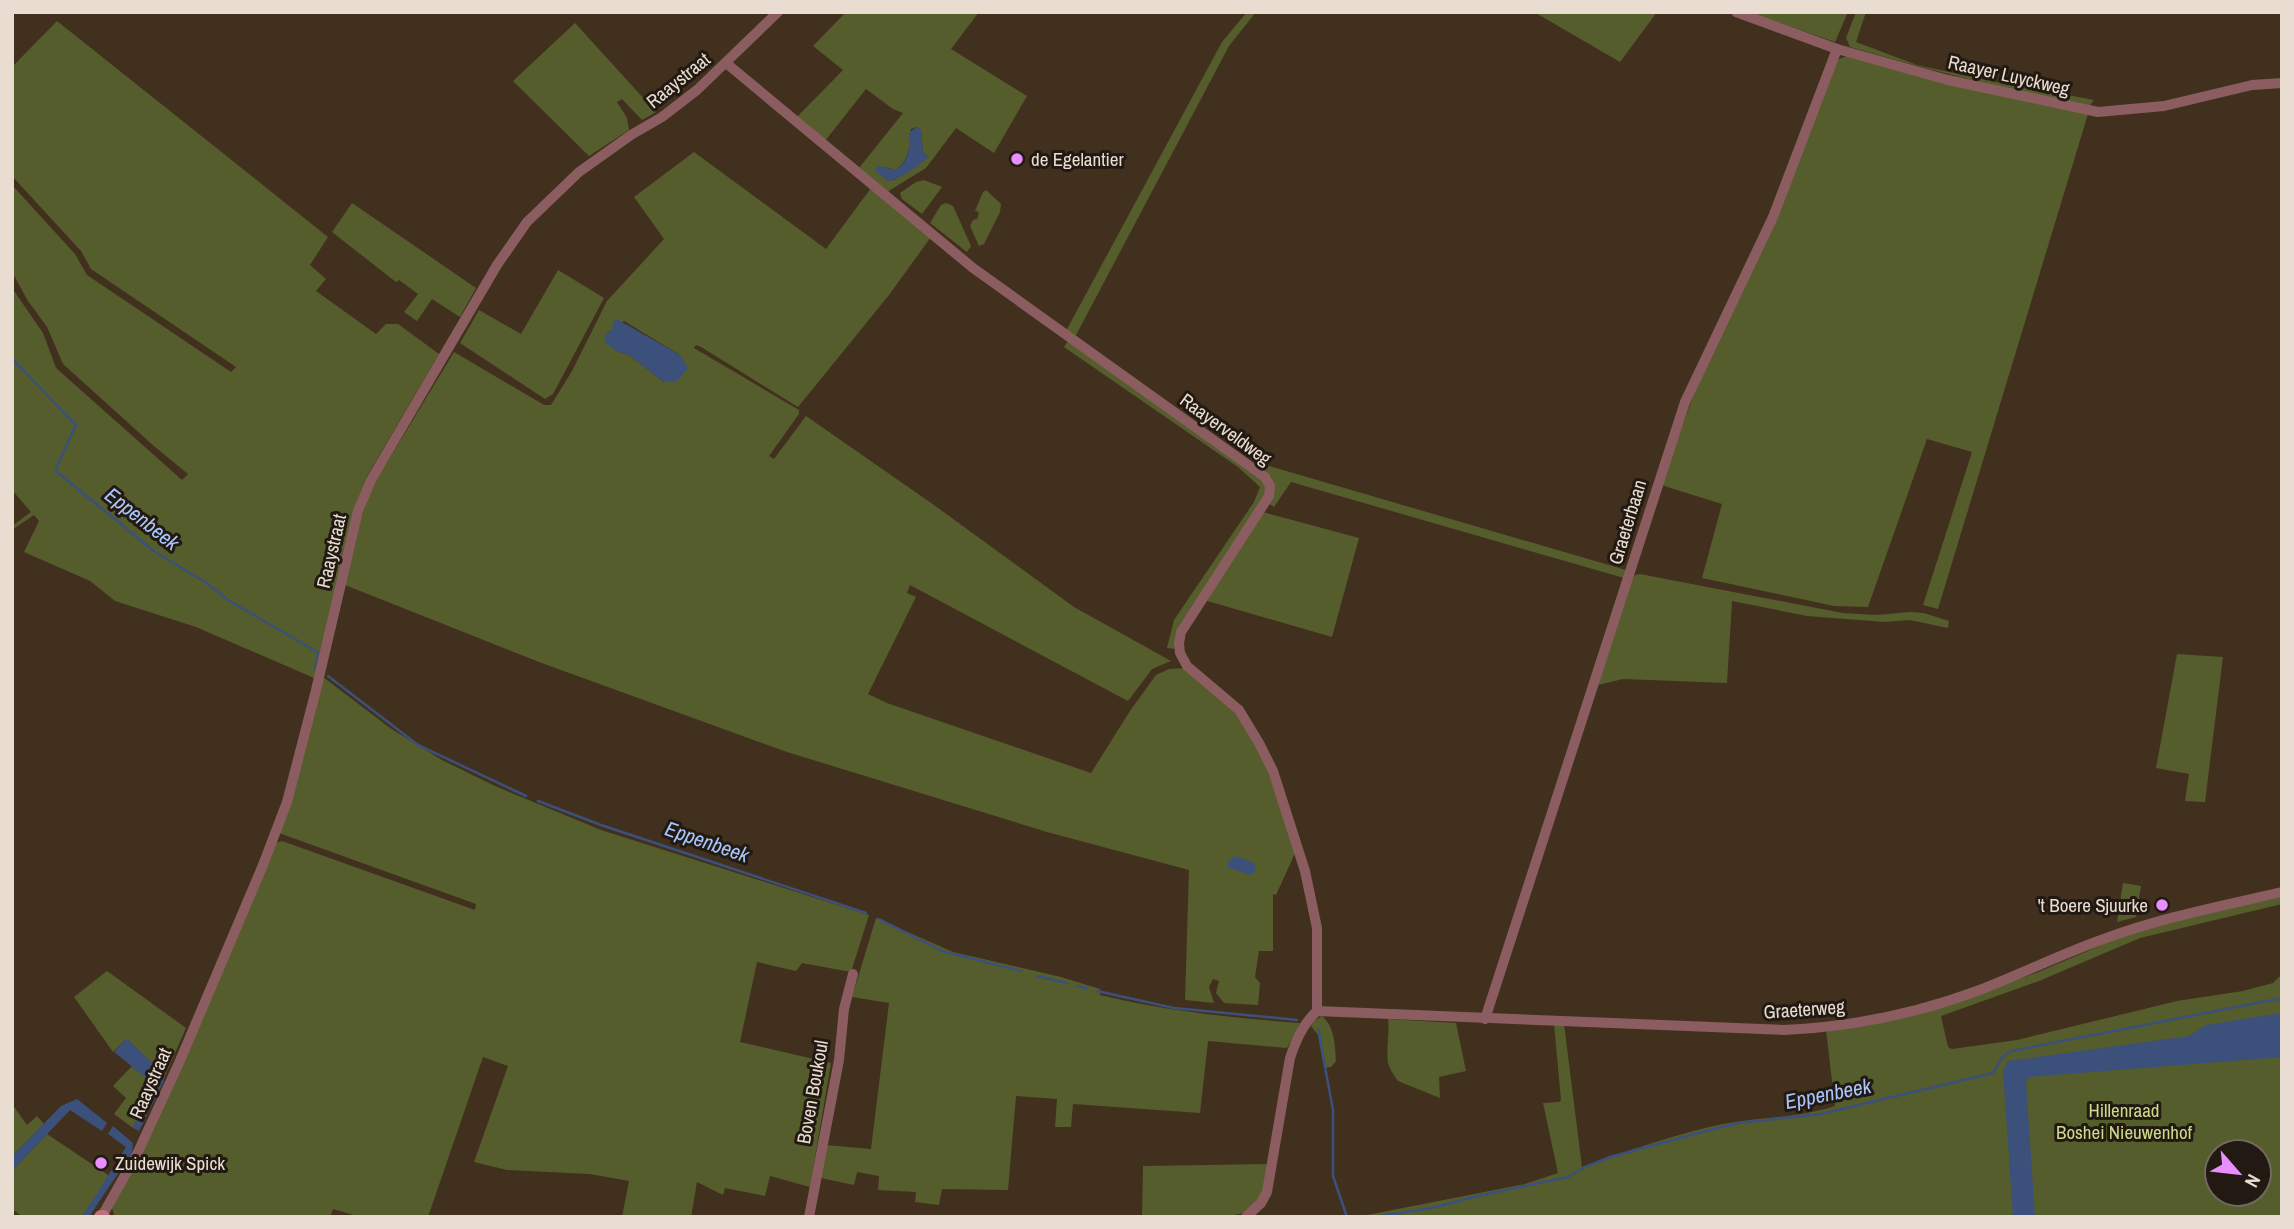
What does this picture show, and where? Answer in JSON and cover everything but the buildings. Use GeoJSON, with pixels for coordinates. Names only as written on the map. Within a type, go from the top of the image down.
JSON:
{"type":"FeatureCollection","features":[{"type":"Feature","properties":{"kind":"street","name":"Raaystraat"},"geometry":{"type":"LineString","coordinates":[[102,1217],[137,1154],[179,1063],[287,802],[317,690],[358,511],[371,480],[497,265],[527,222],[579,172],[631,135],[662,117],[697,90],[778,12]]}},
{"type":"Feature","properties":{"kind":"street","name":"Raayer Luyckweg"},"geometry":{"type":"LineString","coordinates":[[1736,12],[1837,49],[1948,80],[2098,112],[2164,106],[2252,85],[2282,83]]}},
{"type":"Feature","properties":{"kind":"street","name":"Graeterbaan"},"geometry":{"type":"LineString","coordinates":[[1485,1019],[1685,402],[1773,217],[1837,49]]}},
{"type":"Feature","properties":{"kind":"street","name":"Raayerveldweg"},"geometry":{"type":"LineString","coordinates":[[726,63],[973,268],[1265,477],[1270,486],[1269,496],[1181,632],[1179,643],[1180,653],[1187,666],[1238,710],[1273,771],[1305,871],[1317,928],[1313,1014]]}},
{"type":"Feature","properties":{"kind":"street","name":"Graeterweg"},"geometry":{"type":"LineString","coordinates":[[1313,1014],[1784,1030],[1825,1028],[1911,1013],[1976,991],[2100,940],[2149,924],[2282,892]]}},
{"type":"Feature","properties":{"kind":"street","name":"Boven Boukoul"},"geometry":{"type":"LineString","coordinates":[[809,1217],[853,974]]}},
{"type":"Feature","properties":{"kind":"street"},"geometry":{"type":"LineString","coordinates":[[1246,1217],[1261,1203],[1267,1192],[1290,1058],[1296,1040],[1313,1014]]}},
{"type":"Feature","properties":{"kind":"green space"},"geometry":{"type":"Polygon","coordinates":[[[846,12],[979,12],[951,49],[1027,96],[994,153],[956,128],[926,168],[887,192],[859,168],[903,113],[866,89],[825,141],[797,117],[843,70],[813,46],[846,12]],[[916,127],[911,129],[910,146],[901,166],[896,170],[883,167],[876,170],[888,181],[894,180],[928,157],[923,152],[921,130],[916,127]]]}},
{"type":"Feature","properties":{"kind":"green space"},"geometry":{"type":"Polygon","coordinates":[[[1247,12],[1256,12],[1229,46],[1075,337],[1066,331],[1222,42],[1247,12]]]}},
{"type":"Feature","properties":{"kind":"green space"},"geometry":{"type":"Polygon","coordinates":[[[1534,12],[1657,12],[1620,62],[1534,12]]]}},
{"type":"Feature","properties":{"kind":"green space"},"geometry":{"type":"Polygon","coordinates":[[[1748,12],[1848,12],[1835,42],[1748,12]]]}},
{"type":"Feature","properties":{"kind":"green space"},"geometry":{"type":"Polygon","coordinates":[[[1856,12],[1866,12],[1856,42],[1917,65],[2094,100],[2089,106],[2059,100],[1909,64],[1850,47],[1846,38],[1856,12]]]}},
{"type":"Feature","properties":{"kind":"green space"},"geometry":{"type":"Polygon","coordinates":[[[57,21],[328,237],[310,265],[326,279],[316,291],[376,334],[386,324],[398,324],[439,354],[367,476],[357,501],[314,678],[196,627],[115,601],[90,581],[24,552],[39,521],[34,515],[12,530],[12,526],[31,512],[12,490],[12,288],[43,333],[56,368],[182,480],[188,474],[63,364],[47,327],[12,272],[12,185],[75,254],[87,275],[231,372],[236,367],[91,269],[81,251],[12,176],[12,67],[57,21]]]}},
{"type":"Feature","properties":{"kind":"green space"},"geometry":{"type":"Polygon","coordinates":[[[575,23],[656,112],[642,120],[622,99],[617,102],[627,118],[629,130],[589,156],[513,81],[575,23]]]}},
{"type":"Feature","properties":{"kind":"green space"},"geometry":{"type":"Polygon","coordinates":[[[1848,56],[1969,89],[2088,114],[1938,609],[1923,605],[1972,452],[1927,439],[1868,607],[1834,606],[1702,578],[1722,504],[1661,485],[1692,399],[1838,59],[1848,56]]]}},
{"type":"Feature","properties":{"kind":"green space"},"geometry":{"type":"Polygon","coordinates":[[[694,152],[826,249],[871,188],[931,237],[889,295],[798,407],[701,347],[696,345],[694,348],[799,410],[799,414],[769,456],[774,459],[806,416],[1074,607],[1171,661],[1152,669],[1128,701],[910,585],[907,593],[916,597],[868,694],[887,703],[1091,773],[1156,675],[1169,669],[1186,668],[1229,702],[1269,767],[1296,851],[1276,895],[1273,894],[1273,951],[1259,951],[1255,977],[1260,983],[1258,1005],[1224,1003],[1216,993],[1219,981],[1213,979],[1209,987],[1214,1003],[1185,1000],[1189,870],[1047,832],[787,752],[539,662],[345,585],[371,489],[454,352],[544,405],[551,405],[572,371],[607,301],[664,239],[634,197],[694,152]],[[624,321],[605,335],[616,351],[629,355],[664,382],[680,355],[624,321]]]}},
{"type":"Feature","properties":{"kind":"green space"},"geometry":{"type":"Polygon","coordinates":[[[924,180],[942,187],[922,214],[902,199],[900,193],[924,180]]]}},
{"type":"Feature","properties":{"kind":"green space"},"geometry":{"type":"Polygon","coordinates":[[[986,190],[1001,204],[1000,212],[984,244],[979,246],[970,226],[973,220],[977,219],[979,212],[975,211],[986,190]]]}},
{"type":"Feature","properties":{"kind":"green space"},"geometry":{"type":"Polygon","coordinates":[[[352,203],[476,288],[460,317],[432,299],[417,321],[404,312],[418,294],[399,280],[396,282],[332,232],[352,203]]]}},
{"type":"Feature","properties":{"kind":"green space"},"geometry":{"type":"Polygon","coordinates":[[[946,203],[953,206],[971,246],[967,252],[930,223],[941,205],[946,203]]]}},
{"type":"Feature","properties":{"kind":"green space"},"geometry":{"type":"Polygon","coordinates":[[[558,270],[604,298],[553,394],[545,399],[460,343],[479,310],[521,334],[558,270]]]}},
{"type":"Feature","properties":{"kind":"green space"},"geometry":{"type":"Polygon","coordinates":[[[1068,341],[1263,478],[1267,489],[1261,505],[1181,623],[1175,638],[1176,649],[1167,648],[1174,620],[1254,502],[1260,487],[1238,467],[1064,347],[1068,341]]]}},
{"type":"Feature","properties":{"kind":"green space"},"geometry":{"type":"Polygon","coordinates":[[[1255,462],[1626,570],[1624,578],[1291,482],[1274,507],[1268,503],[1273,489],[1272,480],[1255,462]]]}},
{"type":"Feature","properties":{"kind":"green space"},"geometry":{"type":"Polygon","coordinates":[[[1263,512],[1359,538],[1332,637],[1204,600],[1263,512]]]}},
{"type":"Feature","properties":{"kind":"green space"},"geometry":{"type":"Polygon","coordinates":[[[1640,574],[1843,613],[1924,613],[1949,621],[1948,628],[1910,620],[1885,622],[1807,616],[1732,601],[1727,683],[1623,679],[1598,685],[1631,580],[1640,574]]]}},
{"type":"Feature","properties":{"kind":"green space"},"geometry":{"type":"Polygon","coordinates":[[[2177,654],[2223,657],[2205,802],[2185,801],[2189,774],[2156,768],[2177,654]]]}},
{"type":"Feature","properties":{"kind":"green space"},"geometry":{"type":"Polygon","coordinates":[[[323,677],[390,728],[442,760],[495,786],[601,830],[869,915],[851,972],[802,963],[796,971],[757,962],[740,1042],[831,1063],[810,1187],[770,1176],[765,1196],[725,1188],[723,1195],[697,1182],[691,1217],[622,1217],[629,1181],[590,1174],[507,1170],[474,1162],[508,1066],[483,1057],[428,1217],[360,1217],[333,1209],[330,1217],[115,1217],[112,1208],[275,843],[282,841],[475,910],[476,904],[279,833],[323,677]]]}},
{"type":"Feature","properties":{"kind":"green space"},"geometry":{"type":"Polygon","coordinates":[[[2123,883],[2141,886],[2136,917],[2117,922],[2123,883]]]}},
{"type":"Feature","properties":{"kind":"green space","name":"Hillenraad Boshei Nieuwenhof"},"geometry":{"type":"Polygon","coordinates":[[[2282,895],[2282,904],[2140,938],[2039,981],[1941,1016],[1948,1047],[1952,1049],[2017,1040],[2177,1001],[2243,991],[2273,983],[2282,974],[2282,1217],[1357,1217],[1525,1184],[1558,1173],[1543,1103],[1561,1100],[1554,1024],[1564,1024],[1582,1167],[1705,1128],[1808,1113],[1835,1106],[1826,1030],[1927,1011],[2036,973],[2137,930],[2282,895]]]}},
{"type":"Feature","properties":{"kind":"green space"},"geometry":{"type":"Polygon","coordinates":[[[876,918],[953,952],[1061,977],[1100,989],[1100,995],[1199,1013],[1300,1023],[1287,1048],[1208,1041],[1200,1113],[1073,1104],[1071,1127],[1055,1127],[1057,1099],[1016,1096],[1008,1190],[942,1189],[939,1205],[915,1202],[916,1192],[878,1190],[879,1176],[857,1172],[854,1185],[821,1178],[826,1145],[871,1149],[889,1003],[852,997],[876,918]]]}},
{"type":"Feature","properties":{"kind":"green space"},"geometry":{"type":"Polygon","coordinates":[[[107,971],[186,1028],[165,1076],[128,1040],[113,1052],[74,997],[107,971]]]}},
{"type":"Feature","properties":{"kind":"green space"},"geometry":{"type":"Polygon","coordinates":[[[1322,1016],[1332,1031],[1336,1061],[1331,1067],[1324,1068],[1318,1035],[1311,1026],[1322,1016]]]}},
{"type":"Feature","properties":{"kind":"green space"},"geometry":{"type":"Polygon","coordinates":[[[1388,1019],[1456,1023],[1466,1071],[1439,1077],[1440,1098],[1398,1081],[1394,1076],[1388,1062],[1388,1019]]]}},
{"type":"Feature","properties":{"kind":"green space"},"geometry":{"type":"Polygon","coordinates":[[[132,1066],[151,1082],[152,1087],[133,1128],[114,1114],[126,1098],[113,1086],[132,1066]]]}},
{"type":"Feature","properties":{"kind":"green space"},"geometry":{"type":"Polygon","coordinates":[[[12,1104],[27,1125],[37,1116],[44,1124],[12,1156],[12,1104]]]}},
{"type":"Feature","properties":{"kind":"green space"},"geometry":{"type":"Polygon","coordinates":[[[47,1134],[108,1175],[82,1217],[23,1217],[12,1209],[12,1171],[47,1134]]]}},
{"type":"Feature","properties":{"kind":"green space"},"geometry":{"type":"Polygon","coordinates":[[[1269,1164],[1264,1191],[1259,1200],[1244,1213],[1224,1217],[1142,1217],[1143,1166],[1269,1164]]]}},
{"type":"Feature","properties":{"kind":"water"},"geometry":{"type":"Polygon","coordinates":[[[916,127],[921,130],[923,152],[928,157],[910,171],[888,181],[875,170],[878,166],[896,170],[901,166],[908,153],[909,133],[916,127]]]}},
{"type":"Feature","properties":{"kind":"water"},"geometry":{"type":"Polygon","coordinates":[[[615,318],[680,355],[688,368],[677,381],[664,382],[629,355],[616,351],[605,342],[605,335],[611,331],[615,318]]]}},
{"type":"Feature","properties":{"kind":"water"},"geometry":{"type":"Polygon","coordinates":[[[1236,856],[1254,863],[1256,871],[1250,875],[1228,867],[1228,861],[1236,856]]]}},
{"type":"Feature","properties":{"kind":"water"},"geometry":{"type":"Polygon","coordinates":[[[2282,1013],[2282,1057],[2029,1077],[2026,1082],[2035,1217],[2013,1217],[2003,1070],[2008,1061],[2189,1036],[2206,1025],[2282,1013]]]}},
{"type":"Feature","properties":{"kind":"water"},"geometry":{"type":"Polygon","coordinates":[[[125,1040],[165,1076],[139,1131],[133,1128],[152,1087],[151,1082],[114,1052],[125,1040]]]}},
{"type":"Feature","properties":{"kind":"water"},"geometry":{"type":"Polygon","coordinates":[[[77,1099],[107,1123],[102,1131],[70,1110],[12,1171],[12,1156],[61,1106],[77,1099]]]}},
{"type":"Feature","properties":{"kind":"water"},"geometry":{"type":"Polygon","coordinates":[[[113,1126],[133,1143],[132,1152],[89,1217],[82,1217],[126,1147],[108,1134],[113,1126]]]}},
{"type":"Feature","properties":{"kind":"waterway","name":"Eppenbeek"},"geometry":{"type":"LineString","coordinates":[[12,359],[76,425],[56,468],[57,472],[155,552],[205,582],[228,600],[319,653],[315,669]]}},
{"type":"Feature","properties":{"kind":"waterway","name":"Eppenbeek"},"geometry":{"type":"LineString","coordinates":[[328,676],[418,745],[526,796]]}},
{"type":"Feature","properties":{"kind":"waterway","name":"Eppenbeek"},"geometry":{"type":"LineString","coordinates":[[538,801],[601,825],[866,913]]}},
{"type":"Feature","properties":{"kind":"waterway","name":"Eppenbeek"},"geometry":{"type":"LineString","coordinates":[[879,919],[942,951],[1021,971]]}},
{"type":"Feature","properties":{"kind":"waterway","name":"Eppenbeek"},"geometry":{"type":"LineString","coordinates":[[1037,976],[1067,983]]}},
{"type":"Feature","properties":{"kind":"waterway","name":"Eppenbeek"},"geometry":{"type":"LineString","coordinates":[[1077,986],[1087,988]]}},
{"type":"Feature","properties":{"kind":"waterway","name":"Eppenbeek"},"geometry":{"type":"LineString","coordinates":[[1097,991],[1174,1008],[1297,1020]]}},
{"type":"Feature","properties":{"kind":"waterway","name":"Eppenbeek"},"geometry":{"type":"LineString","coordinates":[[1376,1217],[1436,1207],[1568,1177],[1610,1157],[1739,1123],[1821,1114],[1993,1073],[2003,1056],[2012,1051],[2282,998]]}},
{"type":"Feature","properties":{"kind":"waterway","name":"Eppenbeek"},"geometry":{"type":"LineString","coordinates":[[1318,1029],[1333,1110],[1333,1176],[1347,1217]]}},
{"type":"Feature","properties":{"kind":"place","name":"de Egelantier"},"geometry":{"type":"Point","coordinates":[1017,159]}},
{"type":"Feature","properties":{"kind":"place","name":"'t Boere Sjuurke"},"geometry":{"type":"Point","coordinates":[2162,905]}},
{"type":"Feature","properties":{"kind":"place","name":"Zuidewijk Spick"},"geometry":{"type":"Point","coordinates":[101,1163]}}]}
